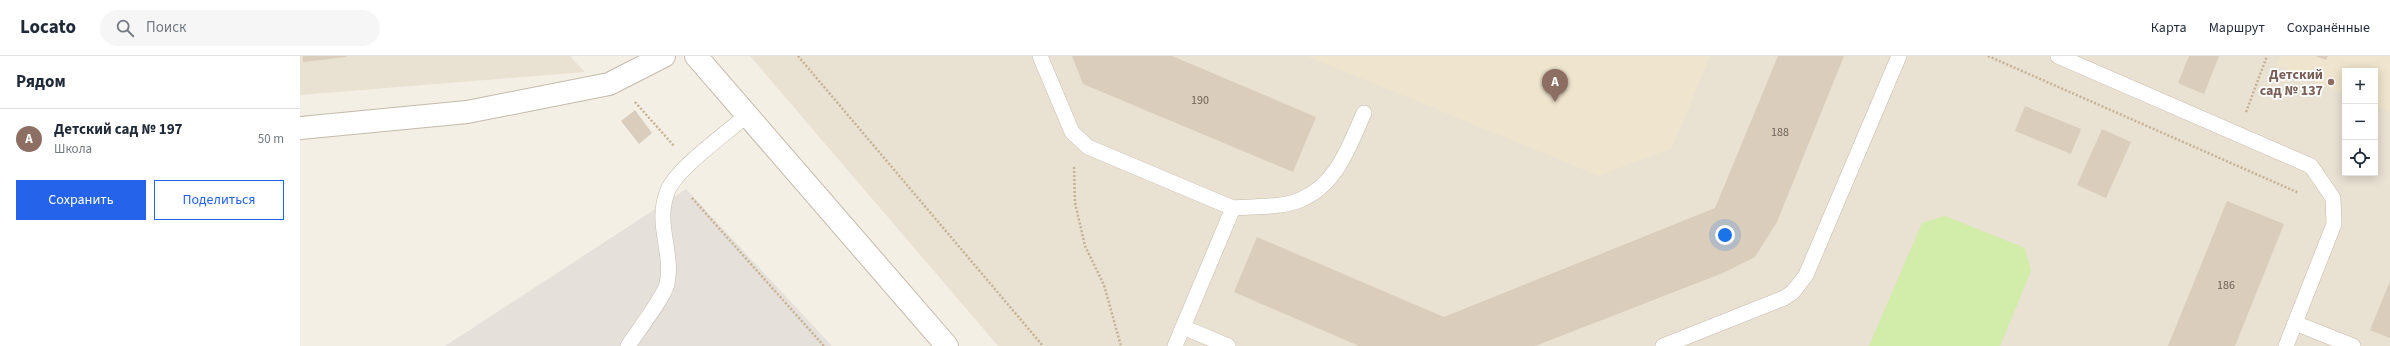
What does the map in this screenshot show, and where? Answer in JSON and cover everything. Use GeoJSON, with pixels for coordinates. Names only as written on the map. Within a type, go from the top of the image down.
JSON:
{"type":"FeatureCollection","features":[{"type":"Feature","properties":{"kind":"street"},"geometry":{"type":"LineString","coordinates":[[300,128],[467,112],[609,84],[664,56]]}},
{"type":"Feature","properties":{"kind":"street"},"geometry":{"type":"LineString","coordinates":[[696,56],[947,346]]}},
{"type":"Feature","properties":{"kind":"lane"},"geometry":{"type":"LineString","coordinates":[[1040,56],[1072,132],[1088,147],[1233,208],[1288,203],[1300,200],[1315,192],[1327,182],[1339,167],[1364,113]]}},
{"type":"Feature","properties":{"kind":"lane"},"geometry":{"type":"LineString","coordinates":[[1663,346],[1784,298],[1800,284],[1806,274],[1899,56]]}},
{"type":"Feature","properties":{"kind":"lane"},"geometry":{"type":"LineString","coordinates":[[2058,56],[2311,166],[2333,198],[2334,224],[2286,346]]}},
{"type":"Feature","properties":{"kind":"lane"},"geometry":{"type":"LineString","coordinates":[[628,346],[667,286],[670,262],[663,231],[662,205],[670,186],[681,172],[747,115]]}},
{"type":"Feature","properties":{"kind":"lane"},"geometry":{"type":"LineString","coordinates":[[1174,346],[1233,208]]}},
{"type":"Feature","properties":{"kind":"lane"},"geometry":{"type":"LineString","coordinates":[[2295,323],[2353,346]]}},
{"type":"Feature","properties":{"kind":"lane"},"geometry":{"type":"LineString","coordinates":[[1183,327],[1228,346]]}},
{"type":"Feature","properties":{"kind":"path"},"geometry":{"type":"LineString","coordinates":[[798,56],[1043,346]]}},
{"type":"Feature","properties":{"kind":"path"},"geometry":{"type":"LineString","coordinates":[[1988,56],[2305,196]]}},
{"type":"Feature","properties":{"kind":"path"},"geometry":{"type":"LineString","coordinates":[[2245,113],[2267,56]]}},
{"type":"Feature","properties":{"kind":"path"},"geometry":{"type":"LineString","coordinates":[[617,80],[680,153],[683,186],[687,192],[824,346]]}},
{"type":"Feature","properties":{"kind":"path"},"geometry":{"type":"LineString","coordinates":[[1078,139],[1074,165],[1075,203],[1085,246],[1104,285],[1121,346]]}},
{"type":"Feature","properties":{"kind":"shaded area"},"geometry":{"type":"Polygon","coordinates":[[[300,56],[570,56],[585,72],[300,95],[300,56]]]}},
{"type":"Feature","properties":{"kind":"shaded area"},"geometry":{"type":"Polygon","coordinates":[[[750,56],[2390,56],[2390,346],[998,346],[750,56]]]}},
{"type":"Feature","properties":{"kind":"shaded area"},"geometry":{"type":"Polygon","coordinates":[[[1307,56],[1710,56],[1672,148],[1599,176],[1307,56]]]}},
{"type":"Feature","properties":{"kind":"shaded area","name":"Детский сад № 137"},"geometry":{"type":"Polygon","coordinates":[[[2281,56],[2390,56],[2390,112],[2378,107],[2378,68],[2342,68],[2342,93],[2277,65],[2281,56]]]}},
{"type":"Feature","properties":{"kind":"shaded area"},"geometry":{"type":"Polygon","coordinates":[[[686,189],[832,346],[445,346],[686,189]]]}},
{"type":"Feature","properties":{"kind":"green space"},"geometry":{"type":"Polygon","coordinates":[[[1945,216],[2025,248],[2031,271],[2000,346],[1869,346],[1922,223],[1945,216]]]}},
{"type":"Feature","properties":{"kind":"building"},"geometry":{"type":"Polygon","coordinates":[[[303,56],[346,56],[346,57],[303,62],[303,56]]]}},
{"type":"Feature","properties":{"kind":"building"},"geometry":{"type":"Polygon","coordinates":[[[1072,56],[1172,56],[1316,117],[1293,172],[1083,84],[1072,56]]]}},
{"type":"Feature","properties":{"kind":"building"},"geometry":{"type":"Polygon","coordinates":[[[1778,56],[1844,56],[1777,222],[1755,257],[1723,273],[1535,346],[1359,346],[1234,292],[1257,237],[1444,317],[1715,208],[1778,56]]]}},
{"type":"Feature","properties":{"kind":"building"},"geometry":{"type":"Polygon","coordinates":[[[2189,56],[2219,56],[2204,94],[2178,83],[2189,56]]]}},
{"type":"Feature","properties":{"kind":"building"},"geometry":{"type":"Polygon","coordinates":[[[2315,56],[2328,56],[2326,60],[2315,56]]]}},
{"type":"Feature","properties":{"kind":"building"},"geometry":{"type":"Polygon","coordinates":[[[2025,106],[2081,129],[2071,154],[2015,131],[2025,106]]]}},
{"type":"Feature","properties":{"kind":"building"},"geometry":{"type":"Polygon","coordinates":[[[635,110],[652,133],[639,144],[621,121],[635,110]]]}},
{"type":"Feature","properties":{"kind":"building"},"geometry":{"type":"Polygon","coordinates":[[[2102,129],[2131,142],[2106,198],[2077,185],[2102,129]]]}},
{"type":"Feature","properties":{"kind":"building"},"geometry":{"type":"Polygon","coordinates":[[[2227,201],[2284,224],[2235,346],[2168,346],[2227,201]]]}},
{"type":"Feature","properties":{"kind":"building"},"geometry":{"type":"Polygon","coordinates":[[[2390,281],[2390,338],[2370,330],[2390,281]]]}},
{"type":"Feature","properties":{"kind":"place","name":"Детский сад № 137"},"geometry":{"type":"Point","coordinates":[2331,82]}},
{"type":"Feature","properties":{"kind":"place","name":"Детский сад № 197"},"geometry":{"type":"Point","coordinates":[1555,102]}}]}
